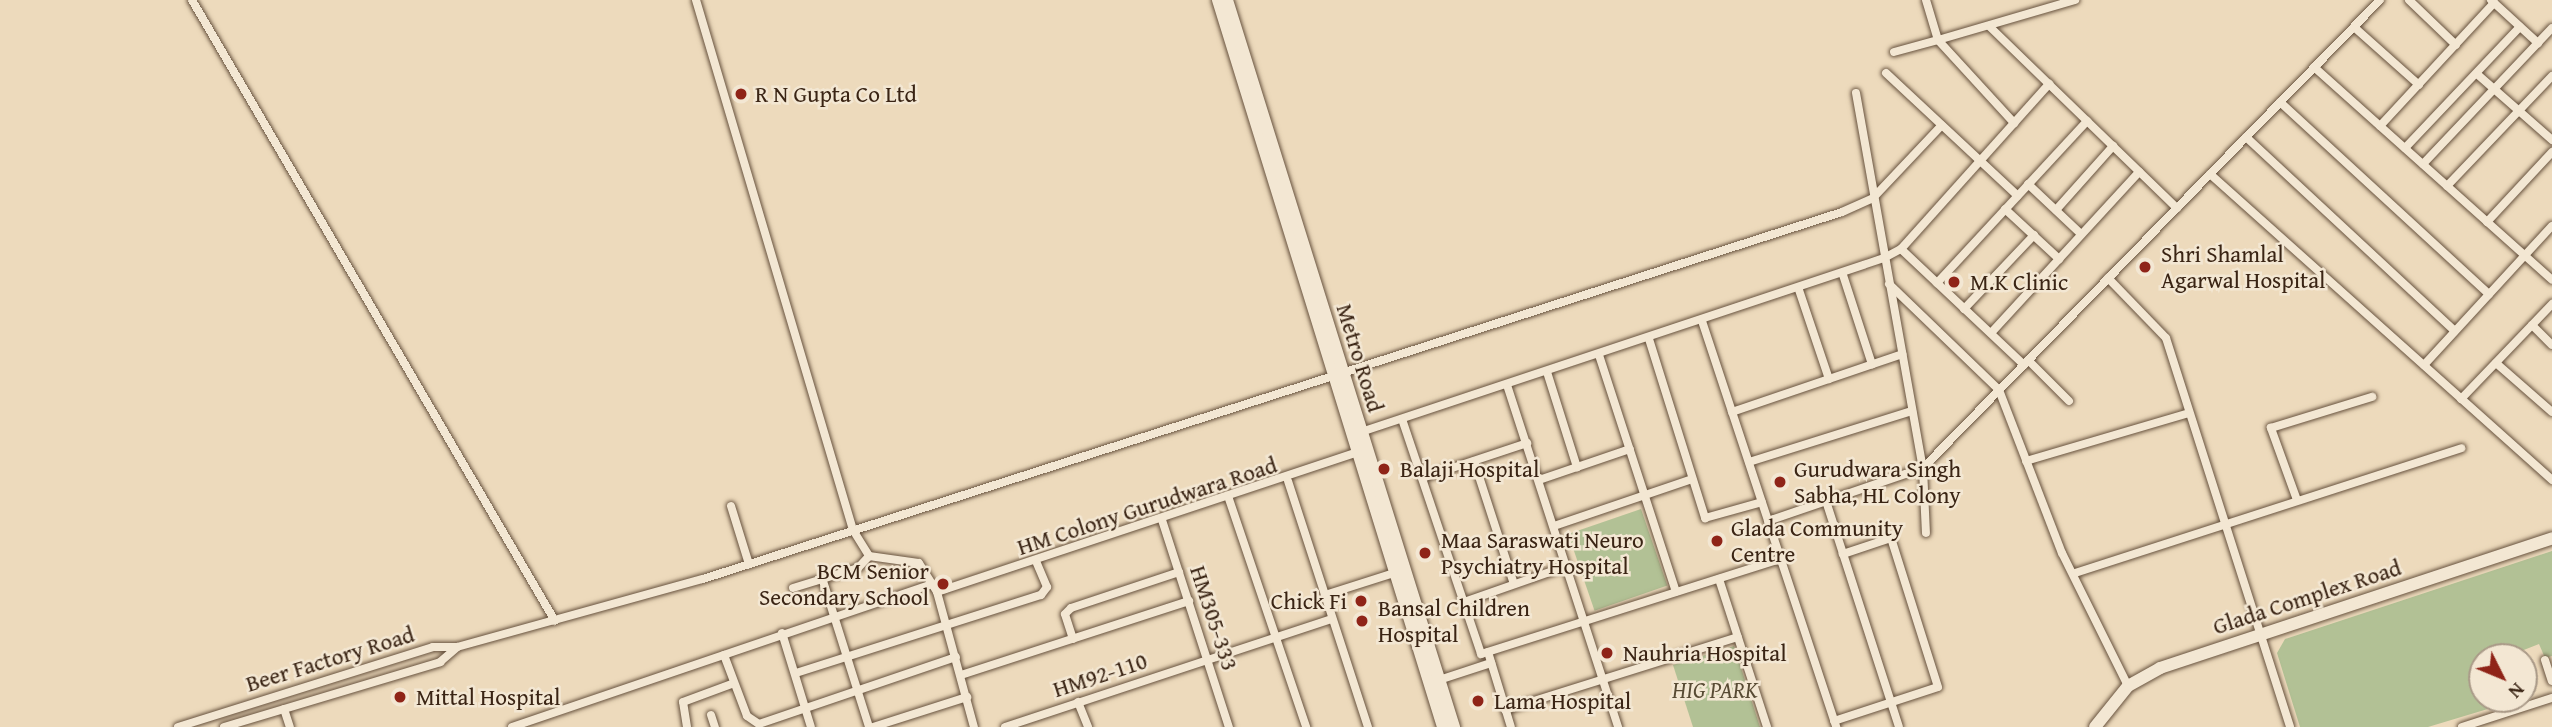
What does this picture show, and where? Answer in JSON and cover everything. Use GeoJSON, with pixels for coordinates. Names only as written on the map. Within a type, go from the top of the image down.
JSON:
{"type":"FeatureCollection","features":[{"type":"Feature","properties":{"kind":"street"},"geometry":{"type":"LineString","coordinates":[[192,0],[555,621]]}},
{"type":"Feature","properties":{"kind":"street"},"geometry":{"type":"LineString","coordinates":[[696,0],[853,530],[869,556]]}},
{"type":"Feature","properties":{"kind":"street","name":"Metro Road"},"geometry":{"type":"LineString","coordinates":[[1218,0],[1339,377],[1361,432],[1361,452]]}},
{"type":"Feature","properties":{"kind":"street","name":"Metro Road"},"geometry":{"type":"LineString","coordinates":[[1227,0],[1361,452],[1454,727]]}},
{"type":"Feature","properties":{"kind":"street"},"geometry":{"type":"LineString","coordinates":[[1926,0],[1938,40],[2014,122]]}},
{"type":"Feature","properties":{"kind":"street"},"geometry":{"type":"LineString","coordinates":[[1894,52],[2075,0]]}},
{"type":"Feature","properties":{"kind":"street"},"geometry":{"type":"LineString","coordinates":[[1768,521],[1923,468],[2379,0]]}},
{"type":"Feature","properties":{"kind":"street"},"geometry":{"type":"LineString","coordinates":[[2409,0],[2456,45]]}},
{"type":"Feature","properties":{"kind":"street"},"geometry":{"type":"LineString","coordinates":[[2380,126],[2493,1],[2538,43]]}},
{"type":"Feature","properties":{"kind":"street"},"geometry":{"type":"LineString","coordinates":[[1989,26],[2176,208]]}},
{"type":"Feature","properties":{"kind":"street"},"geometry":{"type":"LineString","coordinates":[[2354,27],[2419,85]]}},
{"type":"Feature","properties":{"kind":"street"},"geometry":{"type":"LineString","coordinates":[[2405,148],[2520,27]]}},
{"type":"Feature","properties":{"kind":"street"},"geometry":{"type":"LineString","coordinates":[[2423,164],[2552,28]]}},
{"type":"Feature","properties":{"kind":"street"},"geometry":{"type":"LineString","coordinates":[[2314,67],[2552,281]]}},
{"type":"Feature","properties":{"kind":"street"},"geometry":{"type":"LineString","coordinates":[[1886,73],[2018,196]]}},
{"type":"Feature","properties":{"kind":"street"},"geometry":{"type":"LineString","coordinates":[[2477,74],[2552,140]]}},
{"type":"Feature","properties":{"kind":"street"},"geometry":{"type":"LineString","coordinates":[[2447,186],[2552,76]]}},
{"type":"Feature","properties":{"kind":"street"},"geometry":{"type":"LineString","coordinates":[[1361,432],[1799,290],[1884,258],[1901,249],[2049,84]]}},
{"type":"Feature","properties":{"kind":"street"},"geometry":{"type":"LineString","coordinates":[[1856,93],[1923,468],[1926,533]]}},
{"type":"Feature","properties":{"kind":"street"},"geometry":{"type":"LineString","coordinates":[[2280,102],[2489,294]]}},
{"type":"Feature","properties":{"kind":"street"},"geometry":{"type":"LineString","coordinates":[[1937,284],[2087,121]]}},
{"type":"Feature","properties":{"kind":"street"},"geometry":{"type":"LineString","coordinates":[[457,648],[749,564],[1339,377],[1873,198],[1942,125]]}},
{"type":"Feature","properties":{"kind":"street"},"geometry":{"type":"LineString","coordinates":[[2246,137],[2455,331]]}},
{"type":"Feature","properties":{"kind":"street"},"geometry":{"type":"LineString","coordinates":[[2056,210],[2113,146]]}},
{"type":"Feature","properties":{"kind":"street"},"geometry":{"type":"LineString","coordinates":[[2487,222],[2552,152]]}},
{"type":"Feature","properties":{"kind":"street"},"geometry":{"type":"LineString","coordinates":[[1990,333],[2139,172]]}},
{"type":"Feature","properties":{"kind":"street"},"geometry":{"type":"LineString","coordinates":[[2210,174],[2552,480]]}},
{"type":"Feature","properties":{"kind":"street"},"geometry":{"type":"LineString","coordinates":[[2028,184],[2081,234]]}},
{"type":"Feature","properties":{"kind":"street"},"geometry":{"type":"LineString","coordinates":[[2006,209],[2059,259]]}},
{"type":"Feature","properties":{"kind":"street"},"geometry":{"type":"LineString","coordinates":[[2424,365],[2552,226]]}},
{"type":"Feature","properties":{"kind":"street"},"geometry":{"type":"LineString","coordinates":[[1964,309],[2034,235]]}},
{"type":"Feature","properties":{"kind":"street"},"geometry":{"type":"LineString","coordinates":[[1901,249],[1990,333],[2068,401]]}},
{"type":"Feature","properties":{"kind":"street"},"geometry":{"type":"LineString","coordinates":[[1843,275],[1872,364]]}},
{"type":"Feature","properties":{"kind":"street"},"geometry":{"type":"LineString","coordinates":[[2108,278],[2165,338],[2256,635],[2290,727]]}},
{"type":"Feature","properties":{"kind":"street"},"geometry":{"type":"LineString","coordinates":[[1889,284],[1999,390],[2074,573],[2128,686]]}},
{"type":"Feature","properties":{"kind":"street"},"geometry":{"type":"LineString","coordinates":[[1799,290],[1829,379]]}},
{"type":"Feature","properties":{"kind":"street"},"geometry":{"type":"LineString","coordinates":[[2460,398],[2552,304]]}},
{"type":"Feature","properties":{"kind":"street"},"geometry":{"type":"LineString","coordinates":[[1702,321],[1835,724],[1934,690],[1938,683],[1894,543],[1886,538],[1843,554]]}},
{"type":"Feature","properties":{"kind":"street"},"geometry":{"type":"LineString","coordinates":[[2532,326],[2552,345]]}},
{"type":"Feature","properties":{"kind":"street"},"geometry":{"type":"LineString","coordinates":[[1648,339],[1707,520],[1762,502]]}},
{"type":"Feature","properties":{"kind":"street"},"geometry":{"type":"LineString","coordinates":[[1732,412],[1902,354]]}},
{"type":"Feature","properties":{"kind":"street"},"geometry":{"type":"LineString","coordinates":[[1599,355],[1676,592]]}},
{"type":"Feature","properties":{"kind":"street"},"geometry":{"type":"LineString","coordinates":[[2496,363],[2552,412]]}},
{"type":"Feature","properties":{"kind":"street"},"geometry":{"type":"LineString","coordinates":[[1547,372],[1577,467]]}},
{"type":"Feature","properties":{"kind":"street"},"geometry":{"type":"LineString","coordinates":[[1507,385],[1618,727]]}},
{"type":"Feature","properties":{"kind":"street"},"geometry":{"type":"LineString","coordinates":[[2297,500],[2271,428],[2372,397]]}},
{"type":"Feature","properties":{"kind":"street"},"geometry":{"type":"LineString","coordinates":[[1749,462],[1912,411]]}},
{"type":"Feature","properties":{"kind":"street"},"geometry":{"type":"LineString","coordinates":[[2026,461],[2189,413]]}},
{"type":"Feature","properties":{"kind":"street"},"geometry":{"type":"LineString","coordinates":[[1402,419],[1481,654],[1781,559]]}},
{"type":"Feature","properties":{"kind":"street"},"geometry":{"type":"LineString","coordinates":[[1422,478],[1527,443]]}},
{"type":"Feature","properties":{"kind":"street"},"geometry":{"type":"LineString","coordinates":[[2074,573],[2461,448]]}},
{"type":"Feature","properties":{"kind":"street"},"geometry":{"type":"LineString","coordinates":[[1539,480],[1630,449]]}},
{"type":"Feature","properties":{"kind":"street","name":"HM Colony Gurudwara Road"},"geometry":{"type":"LineString","coordinates":[[512,727],[527,725],[782,633],[934,588],[1037,563],[1288,481],[1361,452]]}},
{"type":"Feature","properties":{"kind":"street"},"geometry":{"type":"LineString","coordinates":[[1474,461],[1514,584]]}},
{"type":"Feature","properties":{"kind":"street"},"geometry":{"type":"LineString","coordinates":[[1554,526],[1692,479]]}},
{"type":"Feature","properties":{"kind":"street"},"geometry":{"type":"LineString","coordinates":[[1288,481],[1368,727]]}},
{"type":"Feature","properties":{"kind":"street"},"geometry":{"type":"LineString","coordinates":[[1229,499],[1306,727]]}},
{"type":"Feature","properties":{"kind":"street"},"geometry":{"type":"LineString","coordinates":[[1826,501],[1899,727]]}},
{"type":"Feature","properties":{"kind":"street"},"geometry":{"type":"LineString","coordinates":[[731,506],[749,564]]}},
{"type":"Feature","properties":{"kind":"street","name":"HM305-333"},"geometry":{"type":"LineString","coordinates":[[1162,520],[1229,727]]}},
{"type":"Feature","properties":{"kind":"street","name":"Glada Complex Road"},"geometry":{"type":"LineString","coordinates":[[2095,727],[2128,686],[2256,635],[2552,538]]}},
{"type":"Feature","properties":{"kind":"street"},"geometry":{"type":"LineString","coordinates":[[793,588],[823,581],[858,568],[869,556]]}},
{"type":"Feature","properties":{"kind":"street"},"geometry":{"type":"LineString","coordinates":[[869,556],[909,558],[934,588],[974,727]]}},
{"type":"Feature","properties":{"kind":"street"},"geometry":{"type":"LineString","coordinates":[[796,673],[945,621],[1045,593],[1037,563]]}},
{"type":"Feature","properties":{"kind":"street"},"geometry":{"type":"LineString","coordinates":[[1464,602],[1567,566]]}},
{"type":"Feature","properties":{"kind":"street"},"geometry":{"type":"LineString","coordinates":[[1325,595],[1401,571]]}},
{"type":"Feature","properties":{"kind":"street","name":"Metro Road"},"geometry":{"type":"LineString","coordinates":[[1401,571],[1443,727]]}},
{"type":"Feature","properties":{"kind":"street"},"geometry":{"type":"LineString","coordinates":[[1073,639],[1067,611],[1179,572]]}},
{"type":"Feature","properties":{"kind":"street"},"geometry":{"type":"LineString","coordinates":[[1719,579],[1767,727]]}},
{"type":"Feature","properties":{"kind":"street"},"geometry":{"type":"LineString","coordinates":[[823,581],[857,692],[871,727],[967,697]]}},
{"type":"Feature","properties":{"kind":"street"},"geometry":{"type":"LineString","coordinates":[[961,676],[1189,601]]}},
{"type":"Feature","properties":{"kind":"street","name":"HM92-110"},"geometry":{"type":"LineString","coordinates":[[1005,727],[1030,723],[1078,702],[1332,619]]}},
{"type":"Feature","properties":{"kind":"street"},"geometry":{"type":"LineString","coordinates":[[782,633],[811,727]]}},
{"type":"Feature","properties":{"kind":"street"},"geometry":{"type":"LineString","coordinates":[[1505,710],[1738,636]]}},
{"type":"Feature","properties":{"kind":"street","name":"Beer Factory Road"},"geometry":{"type":"LineString","coordinates":[[178,727],[433,647],[457,648]]}},
{"type":"Feature","properties":{"kind":"street","name":"Beer Factory Road"},"geometry":{"type":"LineString","coordinates":[[224,727],[440,662],[457,648]]}},
{"type":"Feature","properties":{"kind":"street"},"geometry":{"type":"LineString","coordinates":[[1488,652],[1511,727]]}},
{"type":"Feature","properties":{"kind":"street"},"geometry":{"type":"LineString","coordinates":[[724,655],[750,721],[779,722],[806,709],[956,657]]}},
{"type":"Feature","properties":{"kind":"street"},"geometry":{"type":"LineString","coordinates":[[2545,660],[2552,681]]}},
{"type":"Feature","properties":{"kind":"street"},"geometry":{"type":"LineString","coordinates":[[1439,680],[1491,663]]}},
{"type":"Feature","properties":{"kind":"street"},"geometry":{"type":"LineString","coordinates":[[687,727],[683,702],[734,683]]}},
{"type":"Feature","properties":{"kind":"street"},"geometry":{"type":"LineString","coordinates":[[2462,727],[2552,698]]}},
{"type":"Feature","properties":{"kind":"street"},"geometry":{"type":"LineString","coordinates":[[1078,702],[1088,727]]}},
{"type":"Feature","properties":{"kind":"street"},"geometry":{"type":"LineString","coordinates":[[284,709],[290,727]]}},
{"type":"Feature","properties":{"kind":"street"},"geometry":{"type":"LineString","coordinates":[[711,715],[715,727]]}},
{"type":"Feature","properties":{"kind":"green space"},"geometry":{"type":"Polygon","coordinates":[[[1641,509],[1667,586],[1595,611],[1568,534],[1641,509]]]}},
{"type":"Feature","properties":{"kind":"green space"},"geometry":{"type":"Polygon","coordinates":[[[2552,551],[2552,656],[2545,658],[2538,643],[2468,643],[2468,713],[2474,713],[2428,727],[2300,727],[2277,653],[2285,639],[2552,551]]]}},
{"type":"Feature","properties":{"kind":"green space","name":"HIG PARK"},"geometry":{"type":"Polygon","coordinates":[[[1734,646],[1760,727],[1693,727],[1673,665],[1734,646]]]}},
{"type":"Feature","properties":{"kind":"place","name":"R N Gupta Co Ltd"},"geometry":{"type":"Point","coordinates":[741,94]}},
{"type":"Feature","properties":{"kind":"place","name":"Shri Shamlal Agarwal Hospital"},"geometry":{"type":"Point","coordinates":[2145,267]}},
{"type":"Feature","properties":{"kind":"place","name":"M.K Clinic"},"geometry":{"type":"Point","coordinates":[1954,282]}},
{"type":"Feature","properties":{"kind":"place","name":"Balaji Hospital"},"geometry":{"type":"Point","coordinates":[1384,469]}},
{"type":"Feature","properties":{"kind":"place","name":"Gurudwara Singh Sabha, HL Colony"},"geometry":{"type":"Point","coordinates":[1780,482]}},
{"type":"Feature","properties":{"kind":"place","name":"Glada Community Centre"},"geometry":{"type":"Point","coordinates":[1717,541]}},
{"type":"Feature","properties":{"kind":"place","name":"Maa Saraswati Neuro Psychiatry Hospital"},"geometry":{"type":"Point","coordinates":[1425,553]}},
{"type":"Feature","properties":{"kind":"place","name":"BCM Senior Secondary School"},"geometry":{"type":"Point","coordinates":[943,584]}},
{"type":"Feature","properties":{"kind":"place","name":"Chick Fi"},"geometry":{"type":"Point","coordinates":[1361,601]}},
{"type":"Feature","properties":{"kind":"place","name":"Bansal Children Hospital"},"geometry":{"type":"Point","coordinates":[1362,621]}},
{"type":"Feature","properties":{"kind":"place","name":"Nauhria Hospital"},"geometry":{"type":"Point","coordinates":[1607,653]}},
{"type":"Feature","properties":{"kind":"place","name":"Mittal Hospital"},"geometry":{"type":"Point","coordinates":[400,697]}},
{"type":"Feature","properties":{"kind":"place","name":"Lama Hospital"},"geometry":{"type":"Point","coordinates":[1478,701]}}]}
